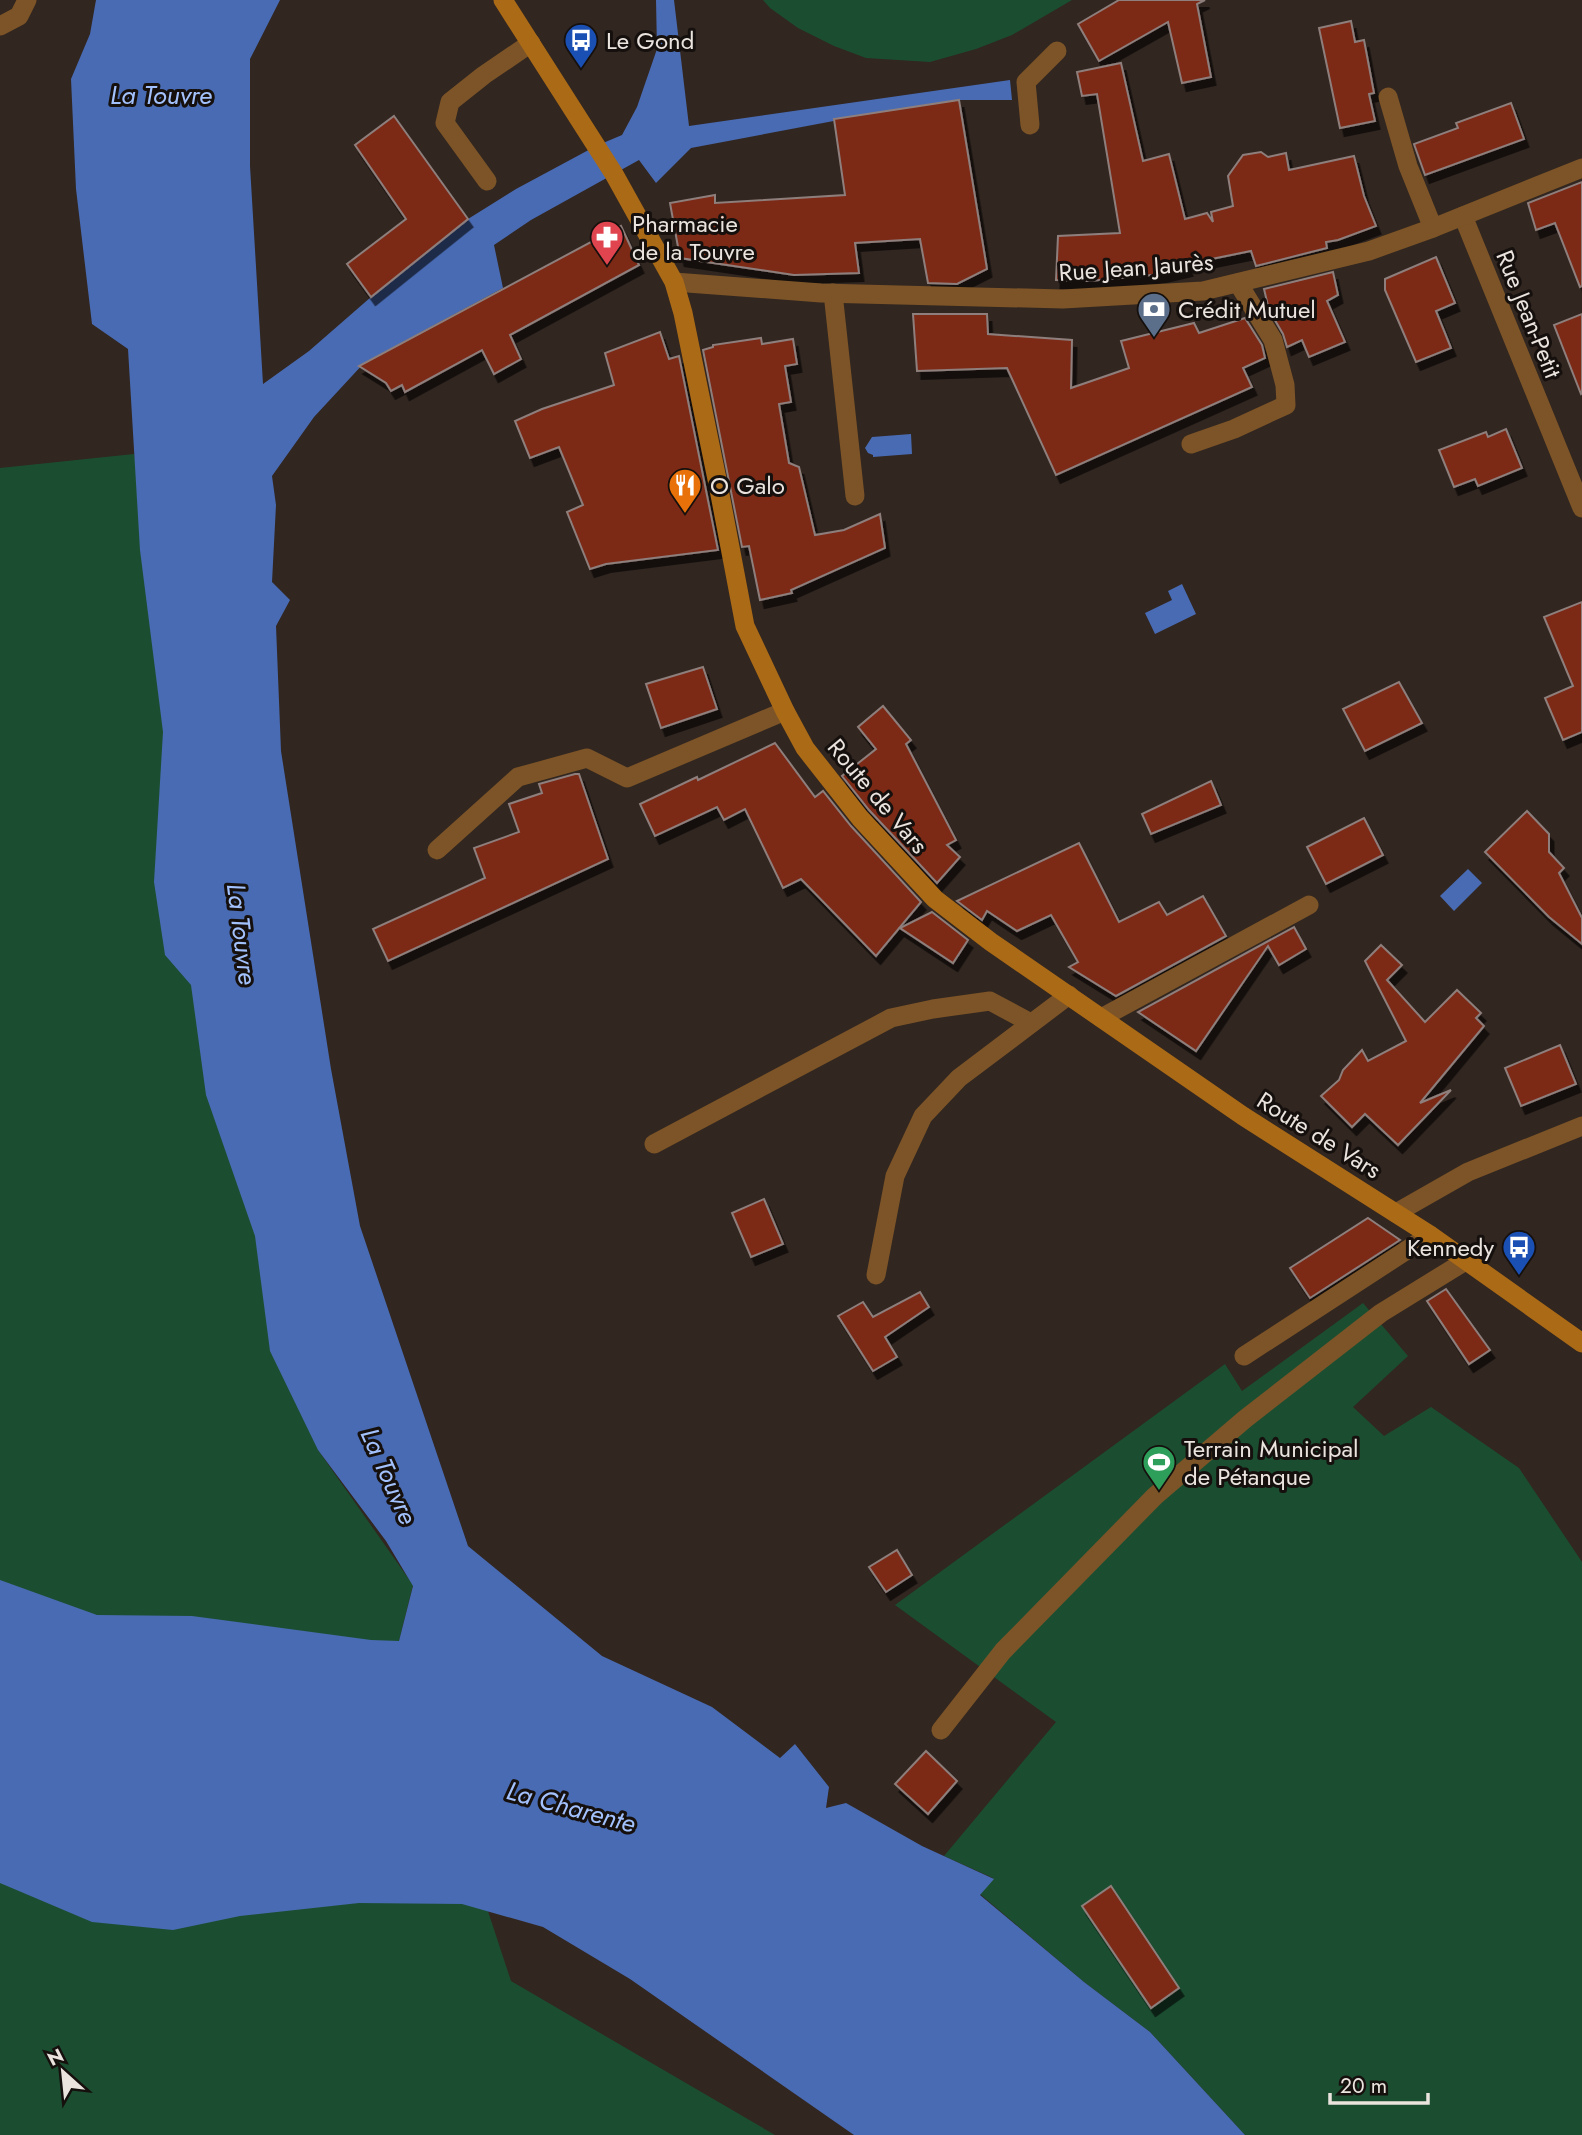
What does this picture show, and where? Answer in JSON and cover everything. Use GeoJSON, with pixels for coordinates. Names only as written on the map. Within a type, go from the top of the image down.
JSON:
{"type":"FeatureCollection","features":[{"type":"Feature","properties":{"kind":"main road","name":"Route de Vars"},"geometry":{"type":"LineString","coordinates":[[503,0],[614,174],[674,282],[713,457],[745,626],[805,748],[860,818],[935,899],[991,942],[1243,1116],[1467,1259],[1582,1343]]}},
{"type":"Feature","properties":{"kind":"street"},"geometry":{"type":"LineString","coordinates":[[0,26],[19,16],[27,0]]}},
{"type":"Feature","properties":{"kind":"street"},"geometry":{"type":"LineString","coordinates":[[487,181],[445,123],[450,102],[531,43]]}},
{"type":"Feature","properties":{"kind":"street"},"geometry":{"type":"LineString","coordinates":[[1030,125],[1026,82],[1057,51]]}},
{"type":"Feature","properties":{"kind":"street"},"geometry":{"type":"LineString","coordinates":[[1388,97],[1408,166],[1433,228]]}},
{"type":"Feature","properties":{"kind":"street","name":"Rue Jean Jaurès"},"geometry":{"type":"LineString","coordinates":[[674,282],[833,293],[1063,299],[1203,291],[1369,251],[1582,167]]}},
{"type":"Feature","properties":{"kind":"street","name":"Rue Jean-Petit"},"geometry":{"type":"LineString","coordinates":[[1463,216],[1582,508]]}},
{"type":"Feature","properties":{"kind":"street"},"geometry":{"type":"LineString","coordinates":[[1191,444],[1234,429],[1286,405],[1285,385],[1273,340],[1238,283]]}},
{"type":"Feature","properties":{"kind":"street"},"geometry":{"type":"LineString","coordinates":[[833,293],[855,496]]}},
{"type":"Feature","properties":{"kind":"street"},"geometry":{"type":"LineString","coordinates":[[437,850],[518,777],[587,758],[627,778],[785,712]]}},
{"type":"Feature","properties":{"kind":"street"},"geometry":{"type":"LineString","coordinates":[[1101,1018],[1309,905]]}},
{"type":"Feature","properties":{"kind":"street"},"geometry":{"type":"LineString","coordinates":[[876,1275],[895,1176],[923,1116],[959,1078],[1069,995]]}},
{"type":"Feature","properties":{"kind":"street"},"geometry":{"type":"LineString","coordinates":[[654,1144],[891,1018],[990,1001],[1031,1023]]}},
{"type":"Feature","properties":{"kind":"street"},"geometry":{"type":"LineString","coordinates":[[1396,1213],[1468,1172],[1582,1126]]}},
{"type":"Feature","properties":{"kind":"street"},"geometry":{"type":"LineString","coordinates":[[1244,1356],[1430,1234]]}},
{"type":"Feature","properties":{"kind":"street"},"geometry":{"type":"LineString","coordinates":[[941,1730],[1003,1651],[1155,1496],[1245,1419],[1381,1313],[1467,1259]]}},
{"type":"Feature","properties":{"kind":"green space"},"geometry":{"type":"Polygon","coordinates":[[[763,0],[1072,0],[1012,35],[930,62],[866,58],[798,28],[763,0]]]}},
{"type":"Feature","properties":{"kind":"green space"},"geometry":{"type":"Polygon","coordinates":[[[134,454],[318,1450],[413,1585],[399,1641],[511,1981],[775,2135],[0,2135],[0,468],[134,454]]]}},
{"type":"Feature","properties":{"kind":"green space"},"geometry":{"type":"Polygon","coordinates":[[[1363,1303],[1408,1356],[1353,1407],[1384,1436],[1431,1407],[1519,1468],[1582,1562],[1582,2135],[1245,2135],[1150,2032],[1084,1982],[980,1894],[993,1878],[944,1856],[1056,1722],[895,1605],[1225,1364],[1242,1391],[1363,1303]]]}},
{"type":"Feature","properties":{"kind":"water"},"geometry":{"type":"Polygon","coordinates":[[[96,0],[280,0],[250,59],[250,166],[263,384],[309,351],[468,219],[516,189],[622,135],[637,107],[657,49],[656,0],[674,0],[689,126],[1010,80],[1012,100],[959,100],[892,110],[691,148],[656,183],[639,160],[531,220],[494,245],[503,288],[364,363],[314,417],[272,476],[276,505],[272,582],[290,600],[276,626],[281,751],[331,1069],[360,1226],[468,1546],[602,1656],[712,1707],[780,1758],[795,1744],[829,1787],[826,1808],[846,1803],[922,1846],[994,1879],[980,1895],[1084,1982],[1150,2032],[1245,2135],[854,2135],[630,1979],[543,1927],[462,1904],[359,1903],[240,1916],[173,1930],[92,1922],[0,1883],[0,1580],[97,1615],[192,1616],[371,1640],[399,1641],[413,1586],[386,1541],[318,1450],[270,1351],[255,1236],[206,1095],[191,985],[165,955],[154,882],[163,732],[140,550],[128,349],[92,324],[76,189],[71,79],[90,34],[96,0]]]}},
{"type":"Feature","properties":{"kind":"water"},"geometry":{"type":"Polygon","coordinates":[[[911,434],[912,454],[873,457],[865,448],[872,437],[911,434]]]}},
{"type":"Feature","properties":{"kind":"water"},"geometry":{"type":"Polygon","coordinates":[[[1182,584],[1196,614],[1155,634],[1145,613],[1172,600],[1168,591],[1182,584]]]}},
{"type":"Feature","properties":{"kind":"water"},"geometry":{"type":"Polygon","coordinates":[[[1468,869],[1482,883],[1454,911],[1440,896],[1468,869]]]}},
{"type":"Feature","properties":{"kind":"building"},"geometry":{"type":"Polygon","coordinates":[[[1119,0],[1205,0],[1197,4],[1211,77],[1182,83],[1168,22],[1099,61],[1078,24],[1119,0]]]}},
{"type":"Feature","properties":{"kind":"building"},"geometry":{"type":"Polygon","coordinates":[[[1351,21],[1355,42],[1364,40],[1374,93],[1369,94],[1375,121],[1340,128],[1319,28],[1351,21]]]}},
{"type":"Feature","properties":{"kind":"building"},"geometry":{"type":"Polygon","coordinates":[[[1121,63],[1143,161],[1169,154],[1185,219],[1207,213],[1213,222],[1211,212],[1233,206],[1228,176],[1243,155],[1261,152],[1268,157],[1286,153],[1289,170],[1354,156],[1364,196],[1376,226],[1326,242],[1327,248],[1256,266],[1251,251],[1187,264],[1188,268],[1162,274],[1089,281],[1056,280],[1058,236],[1120,233],[1097,94],[1082,96],[1077,72],[1121,63]]]}},
{"type":"Feature","properties":{"kind":"building"},"geometry":{"type":"Polygon","coordinates":[[[959,100],[987,269],[957,284],[928,283],[920,239],[855,243],[859,273],[794,275],[680,258],[670,203],[715,195],[715,203],[845,195],[834,119],[959,100]]]}},
{"type":"Feature","properties":{"kind":"building"},"geometry":{"type":"Polygon","coordinates":[[[1511,103],[1524,139],[1425,175],[1414,144],[1458,128],[1456,123],[1511,103]]]}},
{"type":"Feature","properties":{"kind":"building"},"geometry":{"type":"Polygon","coordinates":[[[394,116],[468,219],[371,297],[347,264],[406,219],[355,145],[394,116]]]}},
{"type":"Feature","properties":{"kind":"building"},"geometry":{"type":"Polygon","coordinates":[[[1582,182],[1580,287],[1555,223],[1536,230],[1528,203],[1582,182]]]}},
{"type":"Feature","properties":{"kind":"building"},"geometry":{"type":"Polygon","coordinates":[[[621,226],[639,265],[510,335],[521,359],[494,374],[482,350],[405,392],[402,385],[391,391],[386,383],[359,366],[621,226]]]}},
{"type":"Feature","properties":{"kind":"building"},"geometry":{"type":"Polygon","coordinates":[[[1436,257],[1455,303],[1436,311],[1451,348],[1416,362],[1385,290],[1385,279],[1436,257]]]}},
{"type":"Feature","properties":{"kind":"building"},"geometry":{"type":"Polygon","coordinates":[[[1333,272],[1338,295],[1327,301],[1345,342],[1309,357],[1302,340],[1287,347],[1269,310],[1264,289],[1333,272]]]}},
{"type":"Feature","properties":{"kind":"building"},"geometry":{"type":"Polygon","coordinates":[[[913,314],[987,314],[988,334],[1072,340],[1071,388],[1129,368],[1121,341],[1194,323],[1199,333],[1245,318],[1262,345],[1265,358],[1243,368],[1252,387],[1056,475],[1007,368],[917,371],[913,314]]]}},
{"type":"Feature","properties":{"kind":"building"},"geometry":{"type":"Polygon","coordinates":[[[1582,314],[1582,393],[1581,394],[1554,325],[1582,314]]]}},
{"type":"Feature","properties":{"kind":"building"},"geometry":{"type":"Polygon","coordinates":[[[660,332],[669,359],[679,356],[718,550],[606,564],[590,569],[567,512],[583,505],[559,447],[530,458],[515,421],[614,385],[605,353],[660,332]]]}},
{"type":"Feature","properties":{"kind":"building"},"geometry":{"type":"Polygon","coordinates":[[[761,338],[762,344],[793,339],[797,364],[785,366],[791,402],[779,404],[789,463],[799,467],[815,535],[844,530],[880,514],[885,548],[791,590],[792,593],[760,600],[749,546],[742,547],[703,350],[713,345],[761,338]]]}},
{"type":"Feature","properties":{"kind":"building"},"geometry":{"type":"Polygon","coordinates":[[[1506,429],[1522,468],[1478,486],[1475,479],[1454,487],[1439,450],[1486,432],[1488,437],[1506,429]]]}},
{"type":"Feature","properties":{"kind":"building"},"geometry":{"type":"Polygon","coordinates":[[[1582,602],[1582,732],[1563,740],[1545,698],[1573,686],[1544,617],[1582,602]]]}},
{"type":"Feature","properties":{"kind":"building"},"geometry":{"type":"Polygon","coordinates":[[[703,667],[717,709],[661,728],[646,684],[703,667]]]}},
{"type":"Feature","properties":{"kind":"building"},"geometry":{"type":"Polygon","coordinates":[[[1399,682],[1422,723],[1365,751],[1343,709],[1399,682]]]}},
{"type":"Feature","properties":{"kind":"building"},"geometry":{"type":"Polygon","coordinates":[[[883,706],[911,740],[906,744],[956,840],[947,845],[960,857],[937,883],[869,810],[842,776],[876,749],[858,727],[883,706]]]}},
{"type":"Feature","properties":{"kind":"building"},"geometry":{"type":"Polygon","coordinates":[[[775,743],[815,797],[823,791],[851,826],[921,902],[876,956],[801,879],[783,888],[745,809],[724,820],[717,807],[655,836],[640,804],[775,743]]]}},
{"type":"Feature","properties":{"kind":"building"},"geometry":{"type":"Polygon","coordinates":[[[579,774],[608,859],[388,961],[373,929],[485,878],[474,848],[519,832],[509,804],[542,793],[539,784],[579,774]]]}},
{"type":"Feature","properties":{"kind":"building"},"geometry":{"type":"Polygon","coordinates":[[[1211,781],[1221,805],[1151,834],[1142,814],[1211,781]]]}},
{"type":"Feature","properties":{"kind":"building"},"geometry":{"type":"Polygon","coordinates":[[[1527,811],[1549,834],[1549,852],[1564,868],[1559,873],[1582,918],[1582,944],[1549,917],[1485,852],[1527,811]]]}},
{"type":"Feature","properties":{"kind":"building"},"geometry":{"type":"Polygon","coordinates":[[[1364,818],[1383,855],[1326,884],[1307,847],[1364,818]]]}},
{"type":"Feature","properties":{"kind":"building"},"geometry":{"type":"Polygon","coordinates":[[[1079,843],[1119,922],[1159,902],[1167,915],[1203,896],[1226,936],[1116,996],[1069,967],[1078,962],[1051,915],[1017,931],[987,911],[982,920],[957,901],[1079,843]]]}},
{"type":"Feature","properties":{"kind":"building"},"geometry":{"type":"Polygon","coordinates":[[[932,912],[968,940],[953,963],[900,928],[932,912]]]}},
{"type":"Feature","properties":{"kind":"building"},"geometry":{"type":"Polygon","coordinates":[[[1294,927],[1306,949],[1279,965],[1268,946],[1196,1051],[1138,1012],[1294,927]]]}},
{"type":"Feature","properties":{"kind":"building"},"geometry":{"type":"Polygon","coordinates":[[[1381,945],[1402,965],[1387,980],[1425,1022],[1457,990],[1481,1013],[1476,1018],[1484,1026],[1420,1103],[1451,1090],[1398,1145],[1365,1114],[1352,1127],[1321,1096],[1339,1080],[1343,1070],[1362,1050],[1368,1061],[1406,1041],[1365,961],[1381,945]]]}},
{"type":"Feature","properties":{"kind":"building"},"geometry":{"type":"Polygon","coordinates":[[[1560,1045],[1576,1084],[1521,1106],[1505,1068],[1560,1045]]]}},
{"type":"Feature","properties":{"kind":"building"},"geometry":{"type":"Polygon","coordinates":[[[764,1199],[783,1244],[751,1257],[732,1213],[764,1199]]]}},
{"type":"Feature","properties":{"kind":"building"},"geometry":{"type":"Polygon","coordinates":[[[1368,1218],[1400,1240],[1310,1298],[1290,1268],[1368,1218]]]}},
{"type":"Feature","properties":{"kind":"building"},"geometry":{"type":"Polygon","coordinates":[[[1446,1289],[1490,1350],[1469,1364],[1427,1301],[1446,1289]]]}},
{"type":"Feature","properties":{"kind":"building"},"geometry":{"type":"Polygon","coordinates":[[[920,1292],[929,1307],[885,1337],[897,1357],[873,1371],[838,1316],[863,1302],[873,1317],[920,1292]]]}},
{"type":"Feature","properties":{"kind":"building"},"geometry":{"type":"Polygon","coordinates":[[[897,1550],[912,1575],[886,1592],[869,1567],[897,1550]]]}},
{"type":"Feature","properties":{"kind":"building"},"geometry":{"type":"Polygon","coordinates":[[[926,1751],[957,1781],[928,1814],[895,1784],[926,1751]]]}},
{"type":"Feature","properties":{"kind":"building"},"geometry":{"type":"Polygon","coordinates":[[[1111,1886],[1179,1988],[1151,2008],[1082,1906],[1111,1886]]]}},
{"type":"Feature","properties":{"kind":"place","name":"Le Gond"},"geometry":{"type":"Point","coordinates":[581,70]}},
{"type":"Feature","properties":{"kind":"place","name":"Pharmacie de la Touvre"},"geometry":{"type":"Point","coordinates":[607,267]}},
{"type":"Feature","properties":{"kind":"place","name":"Crédit Mutuel"},"geometry":{"type":"Point","coordinates":[1154,339]}},
{"type":"Feature","properties":{"kind":"place","name":"O Galo"},"geometry":{"type":"Point","coordinates":[685,515]}},
{"type":"Feature","properties":{"kind":"place","name":"Kennedy"},"geometry":{"type":"Point","coordinates":[1519,1277]}},
{"type":"Feature","properties":{"kind":"place","name":"Terrain Municipal de Pétanque"},"geometry":{"type":"Point","coordinates":[1159,1492]}},
{"type":"Feature","properties":{"kind":"water label","name":"La Touvre"},"geometry":{"type":"Point","coordinates":[161,95]}},
{"type":"Feature","properties":{"kind":"water label","name":"La Touvre"},"geometry":{"type":"Point","coordinates":[242,934]}},
{"type":"Feature","properties":{"kind":"water label","name":"La Touvre"},"geometry":{"type":"Point","coordinates":[389,1476]}},
{"type":"Feature","properties":{"kind":"water label","name":"La Charente"},"geometry":{"type":"Point","coordinates":[571,1807]}}]}
